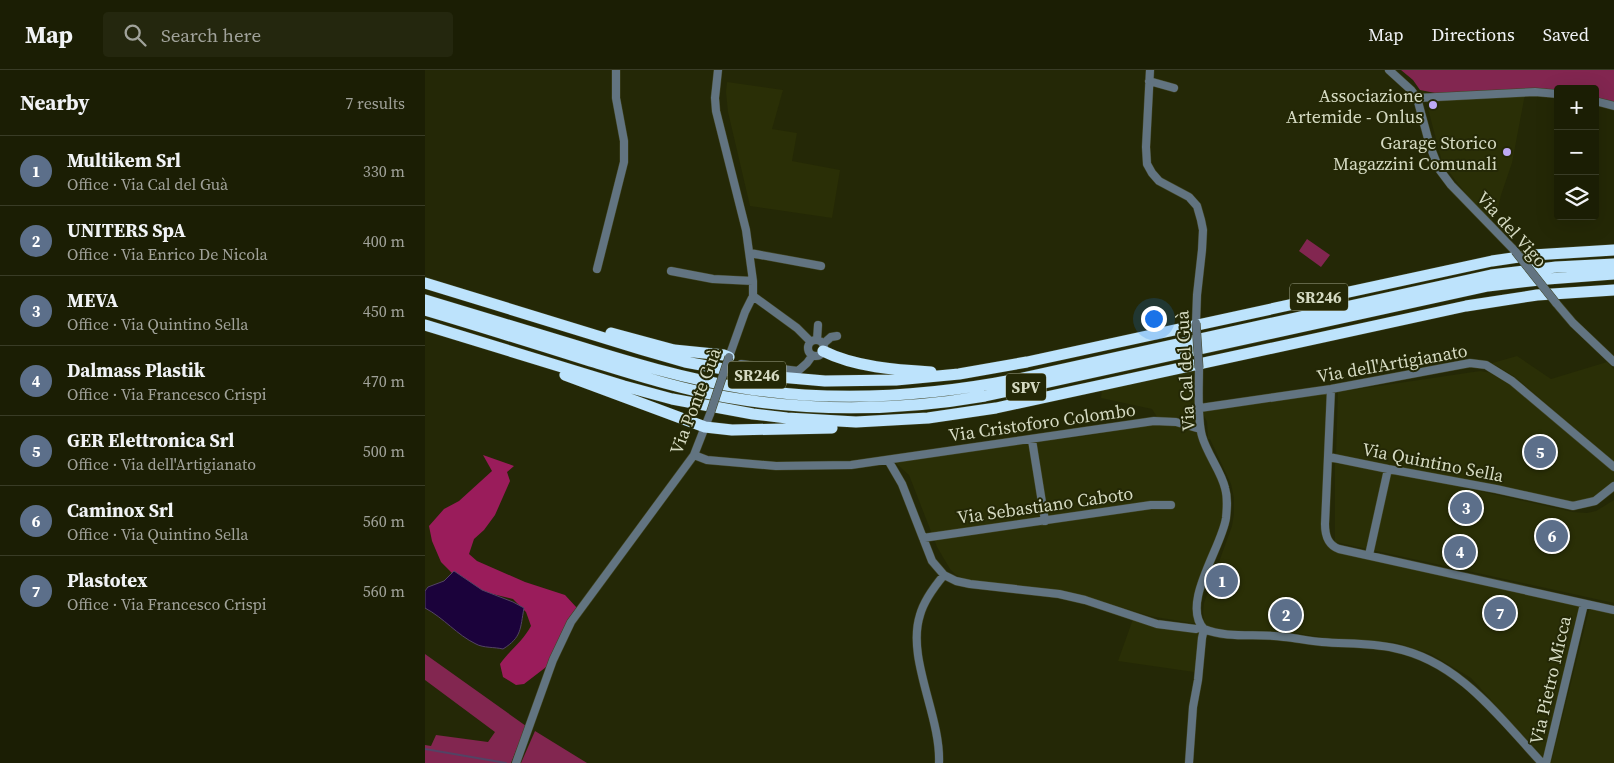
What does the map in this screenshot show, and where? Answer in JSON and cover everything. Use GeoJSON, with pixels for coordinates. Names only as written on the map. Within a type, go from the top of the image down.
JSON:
{"type":"FeatureCollection","features":[{"type":"Feature","properties":{"kind":"highway","name":"SR246"},"geometry":{"type":"LineString","coordinates":[[425,283],[685,362],[756,375],[789,378],[825,381],[896,380],[959,374],[1027,362],[1492,261],[1542,254],[1614,250]]}},
{"type":"Feature","properties":{"kind":"highway","name":"SPV"},"geometry":{"type":"LineString","coordinates":[[425,300],[648,368],[703,381],[777,393],[875,397],[943,392],[1018,379],[1491,275],[1556,267],[1614,264]]}},
{"type":"Feature","properties":{"kind":"highway","name":"SPV"},"geometry":{"type":"LineString","coordinates":[[425,310],[649,379],[717,395],[769,403],[829,408],[889,408],[956,401],[1013,390],[1469,290],[1536,280],[1614,274]]}},
{"type":"Feature","properties":{"kind":"highway"},"geometry":{"type":"LineString","coordinates":[[482,342],[705,427],[732,430],[775,430],[934,421],[1466,306],[1537,295],[1614,290]]}},
{"type":"Feature","properties":{"kind":"highway"},"geometry":{"type":"LineString","coordinates":[[495,305],[535,313],[674,350],[729,357]]}},
{"type":"Feature","properties":{"kind":"highway"},"geometry":{"type":"LineString","coordinates":[[425,325],[672,399],[753,414],[857,422],[963,414]]}},
{"type":"Feature","properties":{"kind":"highway"},"geometry":{"type":"LineString","coordinates":[[819,344],[851,361],[888,368],[929,372],[1027,362]]}},
{"type":"Feature","properties":{"kind":"street"},"geometry":{"type":"LineString","coordinates":[[597,269],[624,162],[624,141],[616,98],[616,70]]}},
{"type":"Feature","properties":{"kind":"street","name":"Via Ponte Guà"},"geometry":{"type":"LineString","coordinates":[[517,761],[553,660],[571,622],[694,455],[717,395],[745,312],[753,296],[750,253],[746,230],[717,111],[715,98],[718,70]]}},
{"type":"Feature","properties":{"kind":"street","name":"Via Cal del Guà"},"geometry":{"type":"LineString","coordinates":[[1150,70],[1146,147],[1147,164],[1159,180],[1189,197],[1197,206],[1203,230],[1196,323],[1200,429],[1207,451],[1224,484],[1227,498],[1225,521],[1196,607],[1197,618],[1203,628],[1199,680],[1193,707],[1189,763]]}},
{"type":"Feature","properties":{"kind":"street"},"geometry":{"type":"LineString","coordinates":[[1389,70],[1417,98],[1535,92],[1554,94]]}},
{"type":"Feature","properties":{"kind":"street"},"geometry":{"type":"LineString","coordinates":[[1149,81],[1174,88]]}},
{"type":"Feature","properties":{"kind":"street","name":"Via del Vigo"},"geometry":{"type":"LineString","coordinates":[[1417,98],[1439,169],[1451,185],[1515,251],[1573,323],[1614,362]]}},
{"type":"Feature","properties":{"kind":"street"},"geometry":{"type":"LineString","coordinates":[[1599,102],[1614,106]]}},
{"type":"Feature","properties":{"kind":"street"},"geometry":{"type":"LineString","coordinates":[[750,253],[821,266]]}},
{"type":"Feature","properties":{"kind":"street"},"geometry":{"type":"LineString","coordinates":[[671,271],[713,279],[753,282]]}},
{"type":"Feature","properties":{"kind":"street"},"geometry":{"type":"LineString","coordinates":[[753,296],[819,344]]}},
{"type":"Feature","properties":{"kind":"street"},"geometry":{"type":"LineString","coordinates":[[812,356],[820,356],[818,325]]}},
{"type":"Feature","properties":{"kind":"street"},"geometry":{"type":"LineString","coordinates":[[812,356],[807,349],[837,336]]}},
{"type":"Feature","properties":{"kind":"street"},"geometry":{"type":"LineString","coordinates":[[741,364],[798,371],[812,356]]}},
{"type":"Feature","properties":{"kind":"street","name":"Via dell'Artigianato"},"geometry":{"type":"LineString","coordinates":[[1200,408],[1331,389],[1470,363],[1486,365],[1513,381],[1614,468]]}},
{"type":"Feature","properties":{"kind":"street"},"geometry":{"type":"LineString","coordinates":[[1331,389],[1325,532],[1329,542],[1335,547],[1614,610]]}},
{"type":"Feature","properties":{"kind":"street","name":"Via Cristoforo Colombo"},"geometry":{"type":"LineString","coordinates":[[694,455],[707,460],[776,466],[851,465],[1154,421],[1176,422],[1200,429]]}},
{"type":"Feature","properties":{"kind":"street"},"geometry":{"type":"LineString","coordinates":[[1032,440],[1045,521]]}},
{"type":"Feature","properties":{"kind":"street","name":"Via Quintino Sella"},"geometry":{"type":"LineString","coordinates":[[1329,457],[1496,489],[1573,506],[1595,501],[1614,486]]}},
{"type":"Feature","properties":{"kind":"street"},"geometry":{"type":"LineString","coordinates":[[888,460],[902,484],[932,561],[943,575],[956,581],[970,584],[1072,597],[1157,624],[1196,629],[1203,628],[1221,634],[1276,636],[1321,642],[1367,644],[1395,648],[1415,654],[1447,669],[1475,691],[1542,763]]}},
{"type":"Feature","properties":{"kind":"street"},"geometry":{"type":"LineString","coordinates":[[1369,555],[1388,469]]}},
{"type":"Feature","properties":{"kind":"street","name":"Via Sebastiano Caboto"},"geometry":{"type":"LineString","coordinates":[[923,538],[1151,505],[1171,505]]}},
{"type":"Feature","properties":{"kind":"street"},"geometry":{"type":"LineString","coordinates":[[939,763],[937,733],[918,656],[917,623],[930,592],[943,575]]}},
{"type":"Feature","properties":{"kind":"street","name":"Via Pietro Micca"},"geometry":{"type":"LineString","coordinates":[[1546,763],[1584,604]]}},
{"type":"Feature","properties":{"kind":"shaded area"},"geometry":{"type":"Polygon","coordinates":[[[1401,70],[1614,70],[1614,103],[1599,100],[1599,85],[1554,85],[1554,92],[1445,95],[1420,90],[1413,80],[1401,70]]]}},
{"type":"Feature","properties":{"kind":"shaded area"},"geometry":{"type":"Polygon","coordinates":[[[727,82],[783,90],[772,129],[797,133],[792,161],[840,170],[832,218],[750,206],[728,112],[727,82]]]}},
{"type":"Feature","properties":{"kind":"shaded area"},"geometry":{"type":"Polygon","coordinates":[[[1526,89],[1512,163],[1498,209],[1491,223],[1442,162],[1427,105],[1420,90],[1429,93],[1526,89]]]}},
{"type":"Feature","properties":{"kind":"shaded area"},"geometry":{"type":"Polygon","coordinates":[[[1307,239],[1330,255],[1321,267],[1299,251],[1307,239]]]}},
{"type":"Feature","properties":{"kind":"shaded area"},"geometry":{"type":"Polygon","coordinates":[[[1517,356],[1551,379],[1607,362],[1614,369],[1614,461],[1515,377],[1497,366],[1489,364],[1517,356]]]}},
{"type":"Feature","properties":{"kind":"shaded area"},"geometry":{"type":"Polygon","coordinates":[[[1197,365],[1199,407],[1330,393],[1326,543],[1330,548],[1582,605],[1544,758],[1471,678],[1431,654],[1394,642],[1334,639],[1282,631],[1227,630],[1205,627],[1204,603],[1232,526],[1234,514],[1234,498],[1231,484],[1210,439],[1208,439],[1207,422],[1200,408],[1199,425],[1180,418],[1157,417],[1152,409],[1101,398],[1102,389],[1197,365]]]}},
{"type":"Feature","properties":{"kind":"shaded area"},"geometry":{"type":"Polygon","coordinates":[[[1480,371],[1493,373],[1510,384],[1614,471],[1614,490],[1586,505],[1336,454],[1338,392],[1480,371]]]}},
{"type":"Feature","properties":{"kind":"shaded area"},"geometry":{"type":"Polygon","coordinates":[[[1150,425],[1178,426],[1200,434],[1224,486],[1226,513],[1195,614],[1197,624],[1150,616],[1075,593],[967,580],[956,575],[950,569],[937,547],[909,475],[891,459],[1085,436],[1150,425]]]}},
{"type":"Feature","properties":{"kind":"shaded area"},"geometry":{"type":"Polygon","coordinates":[[[483,455],[514,466],[507,472],[510,481],[495,515],[484,530],[474,539],[469,554],[477,561],[525,582],[565,595],[577,608],[566,627],[550,664],[524,684],[516,685],[503,677],[500,664],[531,626],[526,612],[513,599],[476,590],[456,577],[441,562],[432,541],[429,526],[444,509],[459,501],[492,471],[483,455]]]}},
{"type":"Feature","properties":{"kind":"shaded area"},"geometry":{"type":"Polygon","coordinates":[[[1335,463],[1439,482],[1573,512],[1587,513],[1596,511],[1614,500],[1614,603],[1335,542],[1335,463]]]}},
{"type":"Feature","properties":{"kind":"shaded area"},"geometry":{"type":"Polygon","coordinates":[[[454,571],[482,590],[524,608],[519,632],[509,645],[503,649],[476,644],[425,608],[425,591],[428,587],[444,581],[454,571]]]}},
{"type":"Feature","properties":{"kind":"shaded area"},"geometry":{"type":"Polygon","coordinates":[[[1590,606],[1614,612],[1614,763],[1551,763],[1590,606]]]}},
{"type":"Feature","properties":{"kind":"shaded area"},"geometry":{"type":"Polygon","coordinates":[[[1133,619],[1201,634],[1201,673],[1118,661],[1133,619]]]}},
{"type":"Feature","properties":{"kind":"shaded area"},"geometry":{"type":"Polygon","coordinates":[[[425,654],[526,726],[511,763],[425,763],[425,745],[431,746],[436,735],[488,742],[495,732],[425,680],[425,654]]]}},
{"type":"Feature","properties":{"kind":"shaded area"},"geometry":{"type":"Polygon","coordinates":[[[535,731],[587,763],[521,763],[535,731]]]}},
{"type":"Feature","properties":{"kind":"waterway"},"geometry":{"type":"LineString","coordinates":[[425,749],[506,763]]}},
{"type":"Feature","properties":{"kind":"place","name":"Associazione Artemide - Onlus"},"geometry":{"type":"Point","coordinates":[1433,105]}},
{"type":"Feature","properties":{"kind":"place","name":"Garage Storico Magazzini Comunali"},"geometry":{"type":"Point","coordinates":[1507,152]}},
{"type":"Feature","properties":{"kind":"place","name":"GER Elettronica Srl"},"geometry":{"type":"Point","coordinates":[1540,452]}},
{"type":"Feature","properties":{"kind":"place","name":"MEVA"},"geometry":{"type":"Point","coordinates":[1466,508]}},
{"type":"Feature","properties":{"kind":"place","name":"Caminox Srl"},"geometry":{"type":"Point","coordinates":[1552,536]}},
{"type":"Feature","properties":{"kind":"place","name":"Dalmass Plastik"},"geometry":{"type":"Point","coordinates":[1460,552]}},
{"type":"Feature","properties":{"kind":"place","name":"Multikem Srl"},"geometry":{"type":"Point","coordinates":[1222,581]}},
{"type":"Feature","properties":{"kind":"place","name":"Plastotex"},"geometry":{"type":"Point","coordinates":[1500,613]}},
{"type":"Feature","properties":{"kind":"place","name":"UNITERS SpA"},"geometry":{"type":"Point","coordinates":[1286,615]}}]}
